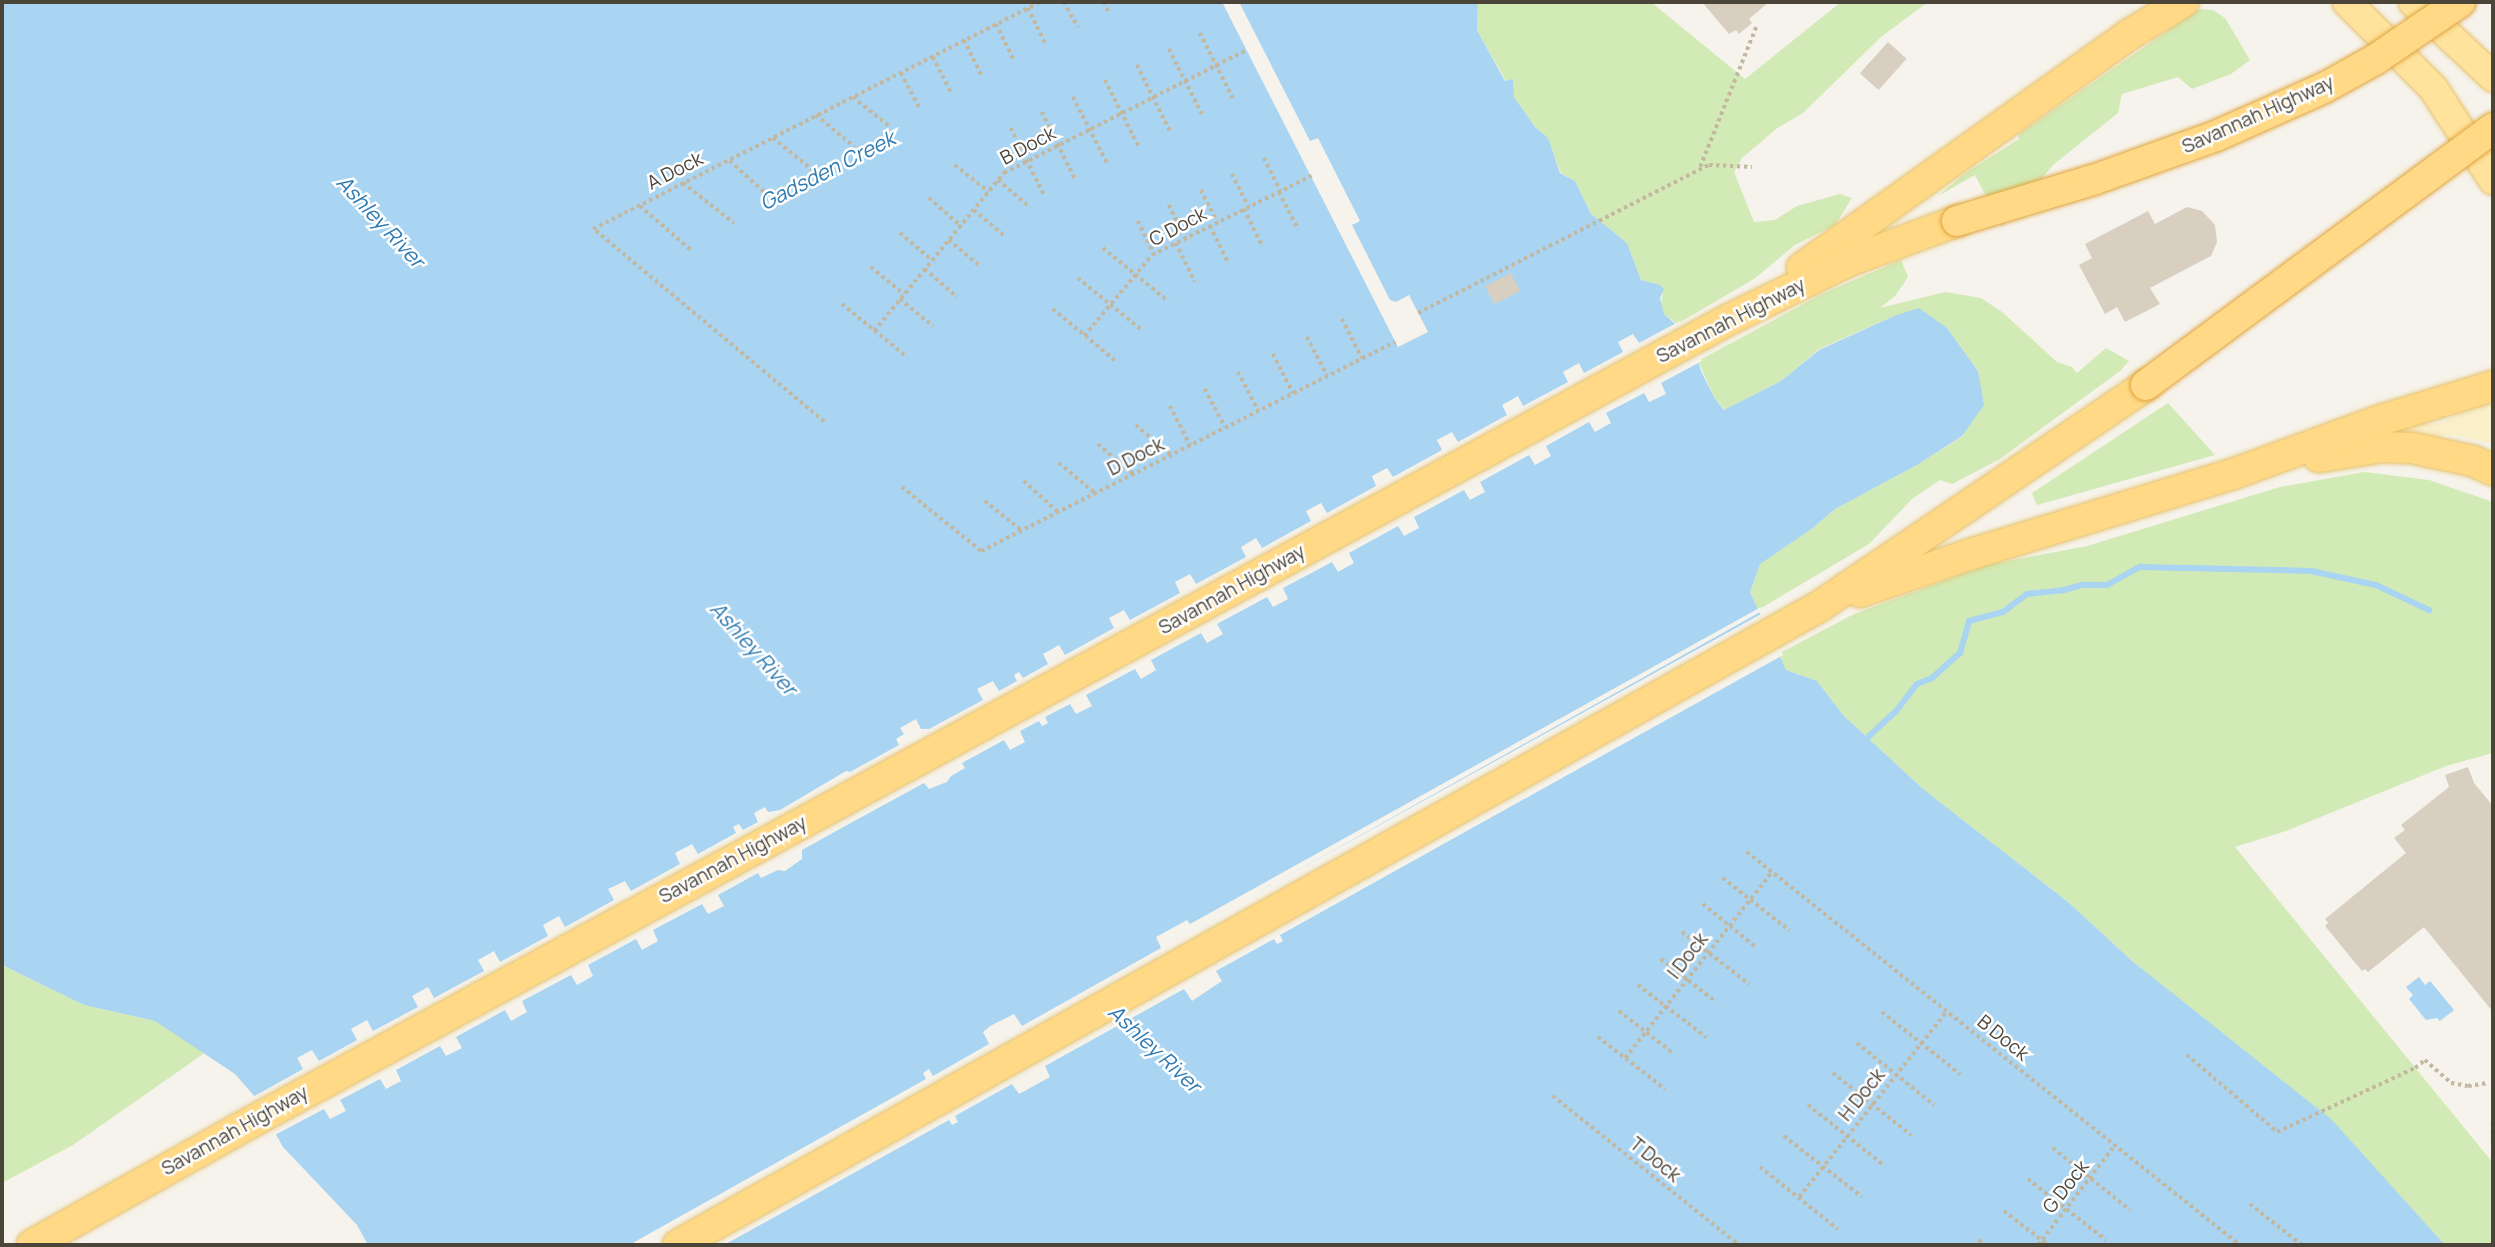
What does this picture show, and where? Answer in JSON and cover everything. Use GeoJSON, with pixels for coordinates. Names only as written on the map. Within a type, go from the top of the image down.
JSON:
{"type":"FeatureCollection","features":[{"type":"Feature","properties":{"kind":"highway"},"geometry":{"type":"LineString","coordinates":[[1730,320],[2127,36],[2183,2]]}},
{"type":"Feature","properties":{"kind":"highway","name":"Savannah Highway"},"geometry":{"type":"LineString","coordinates":[[32,1245],[233,1132],[1730,320],[1849,261],[1957,221],[2093,180],[2216,136],[2324,88],[2376,59],[2460,2]]}},
{"type":"Feature","properties":{"kind":"highway"},"geometry":{"type":"LineString","coordinates":[[678,1245],[1812,610],[2146,385],[2493,128]]}},
{"type":"Feature","properties":{"kind":"highway"},"geometry":{"type":"LineString","coordinates":[[1812,610],[1971,554],[2233,474],[2381,420],[2493,386]]}},
{"type":"Feature","properties":{"kind":"highway"},"geometry":{"type":"LineString","coordinates":[[2233,474],[2382,447],[2444,453],[2493,470]]}},
{"type":"Feature","properties":{"kind":"main road"},"geometry":{"type":"LineString","coordinates":[[2347,2],[2433,88],[2493,180]]}},
{"type":"Feature","properties":{"kind":"main road"},"geometry":{"type":"LineString","coordinates":[[2413,2],[2493,77]]}},
{"type":"Feature","properties":{"kind":"path","name":"A Dock"},"geometry":{"type":"LineString","coordinates":[[824,422],[593,229],[1040,2]]}},
{"type":"Feature","properties":{"kind":"path"},"geometry":{"type":"LineString","coordinates":[[1064,2],[1077,27]]}},
{"type":"Feature","properties":{"kind":"path"},"geometry":{"type":"LineString","coordinates":[[1104,2],[1108,11]]}},
{"type":"Feature","properties":{"kind":"path"},"geometry":{"type":"LineString","coordinates":[[1028,8],[1045,43]]}},
{"type":"Feature","properties":{"kind":"path"},"geometry":{"type":"LineString","coordinates":[[996,24],[1014,60]]}},
{"type":"Feature","properties":{"kind":"path"},"geometry":{"type":"LineString","coordinates":[[1700,169],[1756,27]]}},
{"type":"Feature","properties":{"kind":"path"},"geometry":{"type":"LineString","coordinates":[[1200,33],[1233,98]]}},
{"type":"Feature","properties":{"kind":"path"},"geometry":{"type":"LineString","coordinates":[[964,40],[982,76]]}},
{"type":"Feature","properties":{"kind":"path"},"geometry":{"type":"LineString","coordinates":[[1168,49],[1202,114]]}},
{"type":"Feature","properties":{"kind":"path","name":"B Dock"},"geometry":{"type":"LineString","coordinates":[[874,331],[1004,173],[1247,50]]}},
{"type":"Feature","properties":{"kind":"path"},"geometry":{"type":"LineString","coordinates":[[933,56],[951,92]]}},
{"type":"Feature","properties":{"kind":"path"},"geometry":{"type":"LineString","coordinates":[[1137,65],[1170,131]]}},
{"type":"Feature","properties":{"kind":"path"},"geometry":{"type":"LineString","coordinates":[[901,72],[920,108]]}},
{"type":"Feature","properties":{"kind":"path"},"geometry":{"type":"LineString","coordinates":[[1105,80],[1139,147]]}},
{"type":"Feature","properties":{"kind":"path"},"geometry":{"type":"LineString","coordinates":[[853,97],[889,126]]}},
{"type":"Feature","properties":{"kind":"path"},"geometry":{"type":"LineString","coordinates":[[1073,97],[1107,163]]}},
{"type":"Feature","properties":{"kind":"path"},"geometry":{"type":"LineString","coordinates":[[1042,112],[1075,179]]}},
{"type":"Feature","properties":{"kind":"path"},"geometry":{"type":"LineString","coordinates":[[816,115],[855,147]]}},
{"type":"Feature","properties":{"kind":"path"},"geometry":{"type":"LineString","coordinates":[[1011,128],[1044,195]]}},
{"type":"Feature","properties":{"kind":"path"},"geometry":{"type":"LineString","coordinates":[[773,138],[815,172]]}},
{"type":"Feature","properties":{"kind":"path"},"geometry":{"type":"LineString","coordinates":[[1264,158],[1298,229]]}},
{"type":"Feature","properties":{"kind":"path"},"geometry":{"type":"LineString","coordinates":[[729,160],[772,199]]}},
{"type":"Feature","properties":{"kind":"path"},"geometry":{"type":"LineString","coordinates":[[1418,313],[1709,164],[1752,167]]}},
{"type":"Feature","properties":{"kind":"path"},"geometry":{"type":"LineString","coordinates":[[956,165],[989,192]]}},
{"type":"Feature","properties":{"kind":"path"},"geometry":{"type":"LineString","coordinates":[[1232,174],[1263,247]]}},
{"type":"Feature","properties":{"kind":"path","name":"C Dock"},"geometry":{"type":"LineString","coordinates":[[1084,336],[1154,254],[1311,176]]}},
{"type":"Feature","properties":{"kind":"path"},"geometry":{"type":"LineString","coordinates":[[998,180],[1030,208]]}},
{"type":"Feature","properties":{"kind":"path"},"geometry":{"type":"LineString","coordinates":[[683,183],[734,223]]}},
{"type":"Feature","properties":{"kind":"path"},"geometry":{"type":"LineString","coordinates":[[1200,190],[1217,223]]}},
{"type":"Feature","properties":{"kind":"path"},"geometry":{"type":"LineString","coordinates":[[929,198],[961,226]]}},
{"type":"Feature","properties":{"kind":"path"},"geometry":{"type":"LineString","coordinates":[[640,205],[691,250]]}},
{"type":"Feature","properties":{"kind":"path"},"geometry":{"type":"LineString","coordinates":[[1169,205],[1185,239]]}},
{"type":"Feature","properties":{"kind":"path"},"geometry":{"type":"LineString","coordinates":[[974,210],[1006,237]]}},
{"type":"Feature","properties":{"kind":"path"},"geometry":{"type":"LineString","coordinates":[[1138,221],[1154,254]]}},
{"type":"Feature","properties":{"kind":"path"},"geometry":{"type":"LineString","coordinates":[[1210,226],[1229,264]]}},
{"type":"Feature","properties":{"kind":"path"},"geometry":{"type":"LineString","coordinates":[[900,233],[932,260]]}},
{"type":"Feature","properties":{"kind":"path"},"geometry":{"type":"LineString","coordinates":[[949,240],[981,267]]}},
{"type":"Feature","properties":{"kind":"path"},"geometry":{"type":"LineString","coordinates":[[1176,243],[1195,282]]}},
{"type":"Feature","properties":{"kind":"path"},"geometry":{"type":"LineString","coordinates":[[1103,248],[1168,301]]}},
{"type":"Feature","properties":{"kind":"path"},"geometry":{"type":"LineString","coordinates":[[871,267],[904,294]]}},
{"type":"Feature","properties":{"kind":"path"},"geometry":{"type":"LineString","coordinates":[[925,269],[957,297]]}},
{"type":"Feature","properties":{"kind":"path"},"geometry":{"type":"LineString","coordinates":[[1079,278],[1143,331]]}},
{"type":"Feature","properties":{"kind":"path"},"geometry":{"type":"LineString","coordinates":[[900,299],[933,326]]}},
{"type":"Feature","properties":{"kind":"path"},"geometry":{"type":"LineString","coordinates":[[842,304],[907,357]]}},
{"type":"Feature","properties":{"kind":"path"},"geometry":{"type":"LineString","coordinates":[[1053,309],[1116,362]]}},
{"type":"Feature","properties":{"kind":"path"},"geometry":{"type":"LineString","coordinates":[[1342,320],[1362,358]]}},
{"type":"Feature","properties":{"kind":"path"},"geometry":{"type":"LineString","coordinates":[[1307,337],[1328,376]]}},
{"type":"Feature","properties":{"kind":"path","name":"D Dock"},"geometry":{"type":"LineString","coordinates":[[902,486],[981,551],[1395,342]]}},
{"type":"Feature","properties":{"kind":"path"},"geometry":{"type":"LineString","coordinates":[[1273,354],[1293,393]]}},
{"type":"Feature","properties":{"kind":"path"},"geometry":{"type":"LineString","coordinates":[[1238,372],[1259,411]]}},
{"type":"Feature","properties":{"kind":"path"},"geometry":{"type":"LineString","coordinates":[[1205,388],[1225,428]]}},
{"type":"Feature","properties":{"kind":"path"},"geometry":{"type":"LineString","coordinates":[[1170,406],[1190,445]]}},
{"type":"Feature","properties":{"kind":"path"},"geometry":{"type":"LineString","coordinates":[[1136,425],[1171,455]]}},
{"type":"Feature","properties":{"kind":"path"},"geometry":{"type":"LineString","coordinates":[[1098,444],[1133,474]]}},
{"type":"Feature","properties":{"kind":"path"},"geometry":{"type":"LineString","coordinates":[[1059,463],[1095,493]]}},
{"type":"Feature","properties":{"kind":"path"},"geometry":{"type":"LineString","coordinates":[[1024,481],[1059,512]]}},
{"type":"Feature","properties":{"kind":"path"},"geometry":{"type":"LineString","coordinates":[[985,501],[1022,531]]}},
{"type":"Feature","properties":{"kind":"path","name":"B Dock"},"geometry":{"type":"LineString","coordinates":[[1747,852],[2241,1245]]}},
{"type":"Feature","properties":{"kind":"path","name":"I Dock"},"geometry":{"type":"LineString","coordinates":[[1625,1058],[1772,872]]}},
{"type":"Feature","properties":{"kind":"path"},"geometry":{"type":"LineString","coordinates":[[1723,878],[1790,931]]}},
{"type":"Feature","properties":{"kind":"path"},"geometry":{"type":"LineString","coordinates":[[1703,904],[1756,947]]}},
{"type":"Feature","properties":{"kind":"path"},"geometry":{"type":"LineString","coordinates":[[1682,932],[1748,984]]}},
{"type":"Feature","properties":{"kind":"path"},"geometry":{"type":"LineString","coordinates":[[1661,959],[1715,1001]]}},
{"type":"Feature","properties":{"kind":"path"},"geometry":{"type":"LineString","coordinates":[[1638,985],[1706,1037]]}},
{"type":"Feature","properties":{"kind":"path","name":"H Dock"},"geometry":{"type":"LineString","coordinates":[[1799,1197],[1947,1011]]}},
{"type":"Feature","properties":{"kind":"path"},"geometry":{"type":"LineString","coordinates":[[1619,1012],[1673,1053]]}},
{"type":"Feature","properties":{"kind":"path"},"geometry":{"type":"LineString","coordinates":[[1882,1012],[1960,1074]]}},
{"type":"Feature","properties":{"kind":"path"},"geometry":{"type":"LineString","coordinates":[[1598,1037],[1665,1089]]}},
{"type":"Feature","properties":{"kind":"path"},"geometry":{"type":"LineString","coordinates":[[1857,1043],[1934,1105]]}},
{"type":"Feature","properties":{"kind":"path"},"geometry":{"type":"LineString","coordinates":[[2187,1055],[2277,1132],[2415,1068],[2425,1060],[2451,1083],[2468,1086],[2486,1083]]}},
{"type":"Feature","properties":{"kind":"path"},"geometry":{"type":"LineString","coordinates":[[1833,1073],[1911,1135]]}},
{"type":"Feature","properties":{"kind":"path","name":"T Dock"},"geometry":{"type":"LineString","coordinates":[[1553,1096],[1739,1245]]}},
{"type":"Feature","properties":{"kind":"path"},"geometry":{"type":"LineString","coordinates":[[1808,1105],[1885,1166]]}},
{"type":"Feature","properties":{"kind":"path"},"geometry":{"type":"LineString","coordinates":[[2493,1123],[2493,1144]]}},
{"type":"Feature","properties":{"kind":"path"},"geometry":{"type":"LineString","coordinates":[[1784,1136],[1863,1197]]}},
{"type":"Feature","properties":{"kind":"path","name":"G Dock"},"geometry":{"type":"LineString","coordinates":[[2038,1245],[2115,1145]]}},
{"type":"Feature","properties":{"kind":"path"},"geometry":{"type":"LineString","coordinates":[[2053,1148],[2130,1210]]}},
{"type":"Feature","properties":{"kind":"path"},"geometry":{"type":"LineString","coordinates":[[1760,1167],[1838,1229]]}},
{"type":"Feature","properties":{"kind":"path"},"geometry":{"type":"LineString","coordinates":[[2028,1179],[2106,1240]]}},
{"type":"Feature","properties":{"kind":"path"},"geometry":{"type":"LineString","coordinates":[[2250,1204],[2301,1245]]}},
{"type":"Feature","properties":{"kind":"path"},"geometry":{"type":"LineString","coordinates":[[2004,1211],[2048,1245]]}},
{"type":"Feature","properties":{"kind":"path"},"geometry":{"type":"LineString","coordinates":[[1979,1240],[1986,1245]]}},
{"type":"Feature","properties":{"kind":"green space"},"geometry":{"type":"Polygon","coordinates":[[[1478,2],[1651,2],[1745,79],[1841,2],[1928,2],[1881,37],[1803,113],[1776,129],[1742,158],[1734,172],[1754,222],[1775,220],[1797,206],[1840,194],[1852,198],[1835,225],[1795,245],[1754,279],[1677,324],[1664,314],[1661,306],[1663,289],[1660,285],[1641,280],[1627,243],[1591,214],[1575,181],[1561,173],[1547,138],[1535,127],[1514,97],[1513,80],[1506,81],[1477,30],[1478,2]]]}},
{"type":"Feature","properties":{"kind":"green space"},"geometry":{"type":"Polygon","coordinates":[[[2199,9],[2213,10],[2225,18],[2250,60],[2231,74],[2192,89],[2178,77],[2122,94],[2118,113],[2053,165],[2002,227],[1975,175],[1938,196],[1964,174],[2019,139],[2019,134],[2199,9]]]}},
{"type":"Feature","properties":{"kind":"green space"},"geometry":{"type":"Polygon","coordinates":[[[1901,260],[1908,277],[1895,296],[1880,308],[1945,292],[1981,298],[2002,312],[2057,362],[2072,367],[2077,373],[2106,348],[2129,361],[2120,371],[2000,459],[1952,484],[1940,480],[1912,499],[1869,544],[1758,610],[1750,592],[1760,563],[1813,528],[1835,509],[1917,465],[1963,436],[1978,371],[1947,328],[1894,316],[1819,349],[1781,381],[1725,410],[1715,399],[1698,361],[1822,294],[1901,260]]]}},
{"type":"Feature","properties":{"kind":"green space"},"geometry":{"type":"Polygon","coordinates":[[[2168,403],[2215,455],[2037,505],[2032,493],[2168,403]]]}},
{"type":"Feature","properties":{"kind":"green space"},"geometry":{"type":"Polygon","coordinates":[[[2364,472],[2429,480],[2493,502],[2493,753],[2446,766],[2286,831],[2235,847],[2493,1163],[2493,1245],[2445,1245],[2331,1120],[2131,960],[2068,902],[1923,789],[1844,716],[1817,681],[1786,670],[1778,654],[1854,614],[1987,565],[2087,546],[2280,487],[2364,472]]]}},
{"type":"Feature","properties":{"kind":"green space"},"geometry":{"type":"Polygon","coordinates":[[[2,965],[84,1005],[155,1021],[206,1052],[73,1145],[2,1183],[2,965]]]}},
{"type":"Feature","properties":{"kind":"sand"},"geometry":{"type":"Polygon","coordinates":[[[2480,405],[2493,405],[2493,444],[2453,435],[2443,435],[2439,440],[2382,435],[2426,417],[2425,424],[2441,423],[2480,405]]]}},
{"type":"Feature","properties":{"kind":"water"},"geometry":{"type":"Polygon","coordinates":[[[2,2],[1478,2],[1477,30],[1505,81],[1513,79],[1514,97],[1535,127],[1548,138],[1560,173],[1575,181],[1591,214],[1627,243],[1641,280],[1660,285],[1664,289],[1660,298],[1664,314],[1691,338],[1701,371],[1715,399],[1724,410],[1781,381],[1819,350],[1894,316],[1919,308],[1947,328],[1978,371],[1984,405],[1962,436],[1917,465],[1835,509],[1813,528],[1760,564],[1750,592],[1786,670],[1817,681],[1844,716],[1923,789],[2068,902],[2131,960],[2332,1120],[2445,1245],[368,1245],[357,1225],[283,1147],[255,1097],[235,1074],[155,1021],[84,1005],[2,965],[2,2]]]}},
{"type":"Feature","properties":{"kind":"water"},"geometry":{"type":"Polygon","coordinates":[[[2419,977],[2425,985],[2430,981],[2454,1010],[2440,1021],[2437,1018],[2426,1020],[2409,999],[2413,995],[2406,987],[2419,977]]]}},
{"type":"Feature","properties":{"kind":"pier"},"geometry":{"type":"Polygon","coordinates":[[[1222,2],[1239,2],[1310,141],[1318,138],[1360,221],[1352,225],[1390,300],[1396,302],[1409,295],[1428,332],[1398,347],[1222,2]]]}},
{"type":"Feature","properties":{"kind":"pier"},"geometry":{"type":"Polygon","coordinates":[[[1680,321],[1694,336],[1702,361],[1661,383],[1666,394],[1649,402],[1644,393],[1606,413],[1611,423],[1595,432],[1589,422],[1546,446],[1551,456],[1535,465],[1529,455],[1480,482],[1485,492],[1470,500],[1464,490],[1414,517],[1419,528],[1404,536],[1398,526],[1349,553],[1354,563],[1338,572],[1332,562],[1283,588],[1288,599],[1273,607],[1267,597],[1217,624],[1223,634],[1207,643],[1201,633],[1151,660],[1156,670],[1141,679],[1135,669],[1086,695],[1092,706],[1076,714],[1070,704],[1045,717],[1048,723],[1042,726],[1039,721],[1020,731],[1025,742],[1010,750],[1004,740],[962,763],[965,768],[951,776],[947,782],[929,789],[924,783],[802,850],[802,859],[785,871],[778,870],[761,878],[758,873],[718,895],[724,906],[708,914],[702,904],[653,930],[658,941],[642,950],[636,939],[588,965],[593,976],[577,985],[571,975],[522,1001],[527,1012],[511,1021],[505,1010],[456,1037],[462,1048],[446,1056],[440,1046],[396,1070],[401,1081],[386,1089],[380,1079],[340,1100],[346,1111],[330,1119],[324,1109],[273,1136],[251,1098],[303,1069],[297,1058],[312,1050],[319,1061],[357,1040],[351,1029],[367,1020],[373,1031],[418,1007],[412,996],[428,987],[434,998],[484,971],[478,960],[494,951],[500,962],[548,936],[543,925],[559,916],[565,927],[614,900],[608,889],[625,881],[631,891],[680,864],[675,853],[692,844],[698,854],[736,833],[733,827],[739,824],[743,830],[758,822],[754,813],[765,807],[768,812],[780,810],[846,771],[850,772],[899,745],[896,739],[904,734],[900,728],[916,719],[921,729],[929,729],[983,700],[977,689],[993,681],[999,691],[1017,681],[1014,675],[1019,672],[1023,678],[1048,664],[1043,654],[1059,645],[1065,655],[1114,628],[1109,618],[1124,610],[1130,620],[1180,593],[1175,582],[1190,574],[1196,584],[1246,557],[1241,547],[1256,538],[1262,548],[1311,521],[1306,511],[1321,503],[1327,513],[1376,486],[1372,476],[1387,468],[1393,477],[1442,450],[1437,440],[1452,432],[1458,442],[1507,415],[1502,405],[1518,396],[1523,406],[1568,382],[1563,372],[1579,363],[1584,373],[1623,352],[1618,342],[1633,334],[1639,343],[1680,321]]]}},
{"type":"Feature","properties":{"kind":"pier"},"geometry":{"type":"Polygon","coordinates":[[[1761,607],[1762,611],[1257,893],[1763,613],[1783,655],[1280,935],[1283,941],[1277,944],[1274,939],[1216,971],[1222,981],[1192,1001],[1184,989],[1045,1066],[1050,1077],[1019,1094],[1012,1084],[955,1116],[958,1122],[952,1125],[949,1120],[724,1245],[629,1245],[926,1079],[923,1073],[929,1069],[933,1076],[989,1044],[983,1032],[990,1026],[1014,1014],[1022,1026],[1161,948],[1156,937],[1187,920],[1190,924],[1761,607]]]}},
{"type":"Feature","properties":{"kind":"building"},"geometry":{"type":"Polygon","coordinates":[[[1702,2],[1769,2],[1749,19],[1752,23],[1739,34],[1736,30],[1729,34],[1702,2]]]}},
{"type":"Feature","properties":{"kind":"building"},"geometry":{"type":"Polygon","coordinates":[[[1888,42],[1907,59],[1878,90],[1860,73],[1888,42]]]}},
{"type":"Feature","properties":{"kind":"building"},"geometry":{"type":"Polygon","coordinates":[[[2187,207],[2202,211],[2215,225],[2217,242],[2211,256],[2150,288],[2160,304],[2125,322],[2117,307],[2105,314],[2079,265],[2092,258],[2085,244],[2148,211],[2155,224],[2187,207]]]}},
{"type":"Feature","properties":{"kind":"building"},"geometry":{"type":"Polygon","coordinates":[[[1511,273],[1520,291],[1494,304],[1485,286],[1511,273]]]}},
{"type":"Feature","properties":{"kind":"building"},"geometry":{"type":"Polygon","coordinates":[[[2468,767],[2474,783],[2493,806],[2493,1012],[2424,927],[2368,972],[2365,969],[2362,971],[2325,926],[2328,923],[2325,919],[2406,853],[2394,838],[2405,830],[2401,825],[2449,787],[2445,775],[2468,767]]]}},
{"type":"Feature","properties":{"kind":"waterway"},"geometry":{"type":"LineString","coordinates":[[1867,738],[1896,711],[1917,684],[1932,678],[1960,653],[1969,621],[2003,612],[2027,594],[2082,585],[2107,585],[2140,567],[2311,571],[2376,585],[2429,610]]}},
{"type":"Feature","properties":{"kind":"water label","name":"Gadsden Creek"},"geometry":{"type":"Point","coordinates":[827,170]}},
{"type":"Feature","properties":{"kind":"water label","name":"Ashley River"},"geometry":{"type":"Point","coordinates":[381,221]}},
{"type":"Feature","properties":{"kind":"water label","name":"Ashley River"},"geometry":{"type":"Point","coordinates":[754,648]}},
{"type":"Feature","properties":{"kind":"water label","name":"Ashley River"},"geometry":{"type":"Point","coordinates":[1155,1048]}}]}
